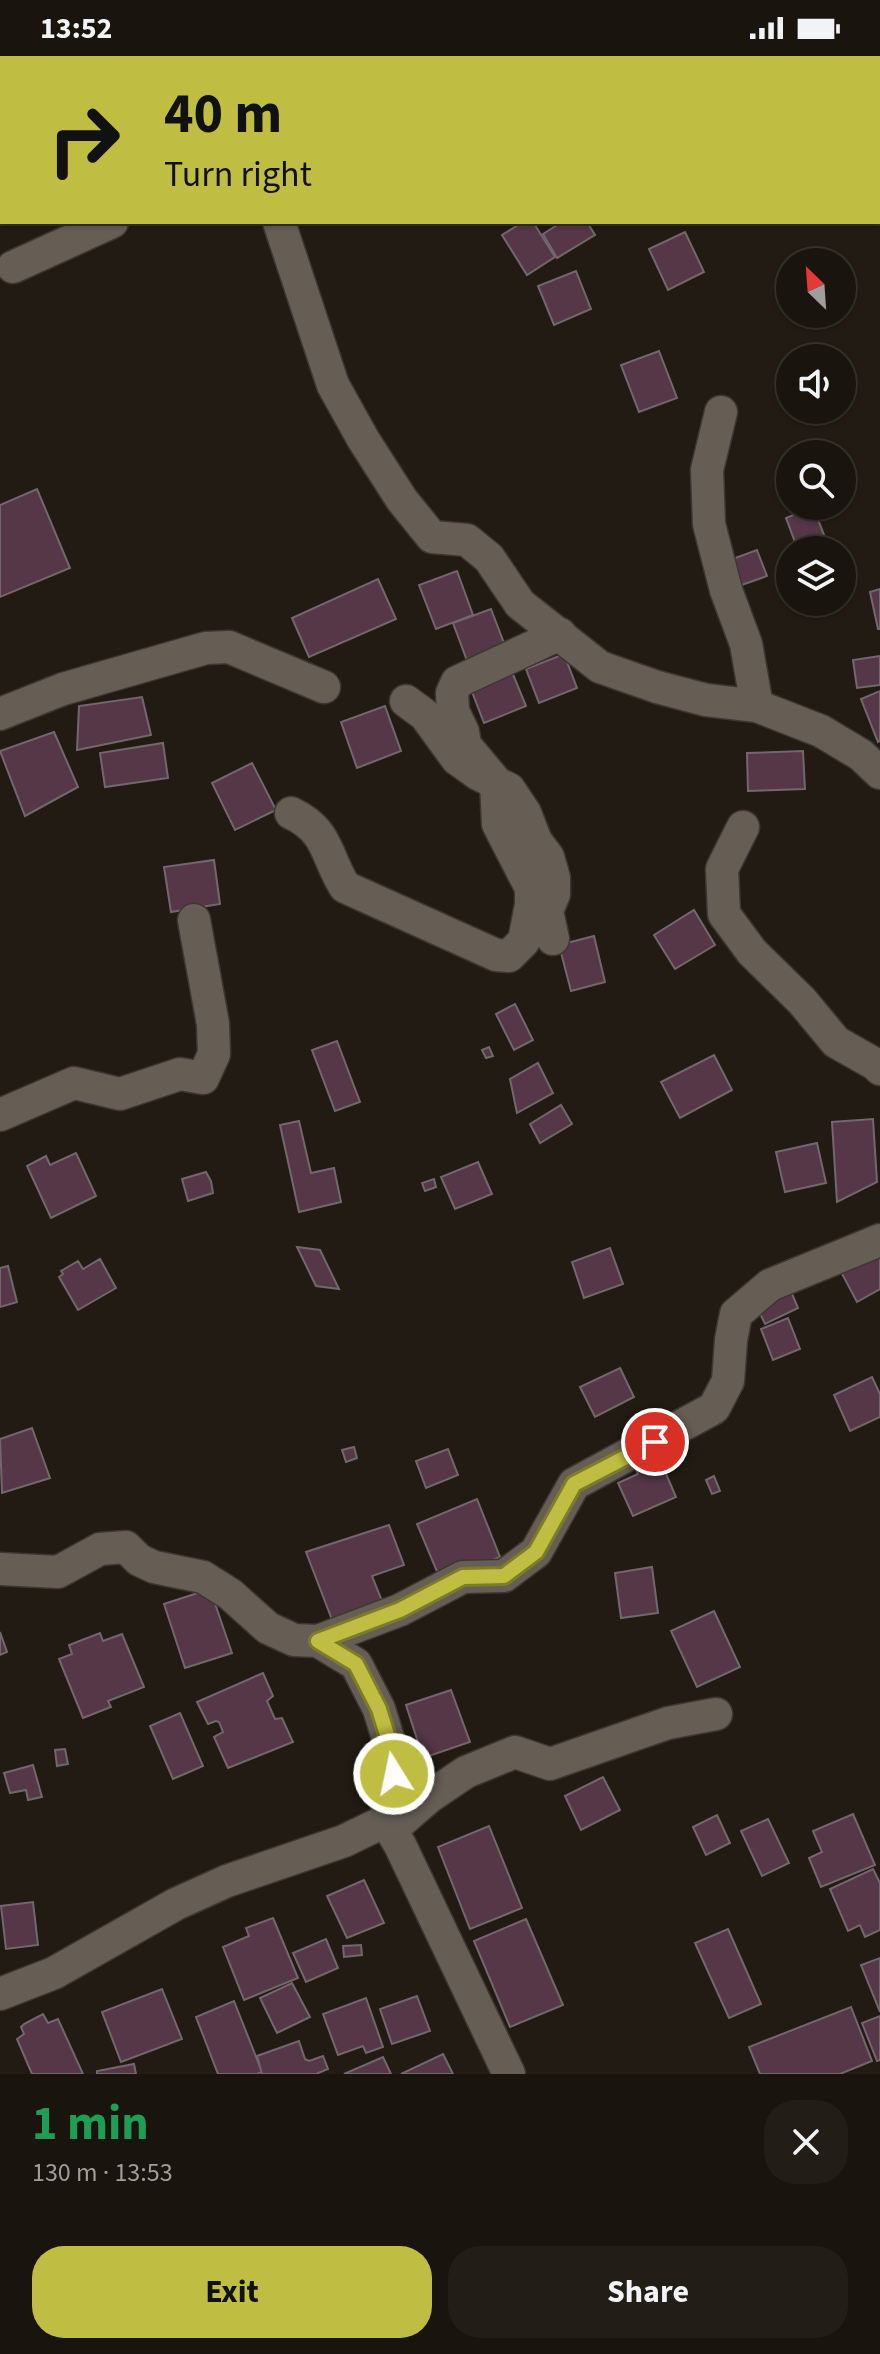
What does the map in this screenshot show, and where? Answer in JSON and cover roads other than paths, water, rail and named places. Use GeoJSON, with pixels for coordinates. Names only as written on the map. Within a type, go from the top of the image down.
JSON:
{"type":"FeatureCollection","features":[{"type":"Feature","properties":{"kind":"street"},"geometry":{"type":"LineString","coordinates":[[13,267],[108,224]]}},
{"type":"Feature","properties":{"kind":"street"},"geometry":{"type":"LineString","coordinates":[[280,224],[333,385],[402,500],[432,537],[467,540],[489,558],[520,604],[600,667],[694,697],[757,706],[821,731],[878,769]]}},
{"type":"Feature","properties":{"kind":"street"},"geometry":{"type":"LineString","coordinates":[[721,412],[707,470],[709,524],[726,590],[746,644],[757,706]]}},
{"type":"Feature","properties":{"kind":"street"},"geometry":{"type":"LineString","coordinates":[[291,813],[318,831],[345,887],[496,955],[509,956],[524,941],[531,888],[498,824],[496,782],[465,745],[463,732],[453,711],[452,693],[457,682],[560,634]]}},
{"type":"Feature","properties":{"kind":"street"},"geometry":{"type":"LineString","coordinates":[[0,714],[63,689],[217,647],[229,647],[324,687]]}},
{"type":"Feature","properties":{"kind":"street"},"geometry":{"type":"LineString","coordinates":[[406,701],[425,715],[457,759],[478,774],[509,789],[525,813],[536,841],[548,857],[554,878],[554,894],[547,911],[553,939]]}},
{"type":"Feature","properties":{"kind":"street"},"geometry":{"type":"LineString","coordinates":[[743,827],[722,869],[724,914],[752,952],[802,1001],[836,1042],[880,1069]]}},
{"type":"Feature","properties":{"kind":"street"},"geometry":{"type":"LineString","coordinates":[[0,1115],[74,1083],[120,1094],[180,1074],[203,1078],[214,1054],[213,1024],[194,920]]}},
{"type":"Feature","properties":{"kind":"street"},"geometry":{"type":"LineString","coordinates":[[0,1569],[58,1572],[100,1549],[126,1547],[139,1560],[154,1567],[203,1577],[230,1594],[268,1628],[294,1640],[318,1641],[400,1610],[463,1577],[504,1576],[536,1552],[574,1484],[714,1408],[728,1381],[736,1314],[770,1285],[880,1240]]}},
{"type":"Feature","properties":{"kind":"street"},"geometry":{"type":"LineString","coordinates":[[318,1641],[356,1664],[379,1709],[391,1748],[397,1800],[391,1830]]}},
{"type":"Feature","properties":{"kind":"street"},"geometry":{"type":"LineString","coordinates":[[391,1830],[429,1797],[466,1772],[515,1752],[550,1764],[624,1741],[668,1723],[716,1714]]}},
{"type":"Feature","properties":{"kind":"street"},"geometry":{"type":"LineString","coordinates":[[0,1994],[54,1973],[176,1904],[227,1881],[344,1841],[381,1823],[391,1830],[400,1845],[509,2074]]}}]}
